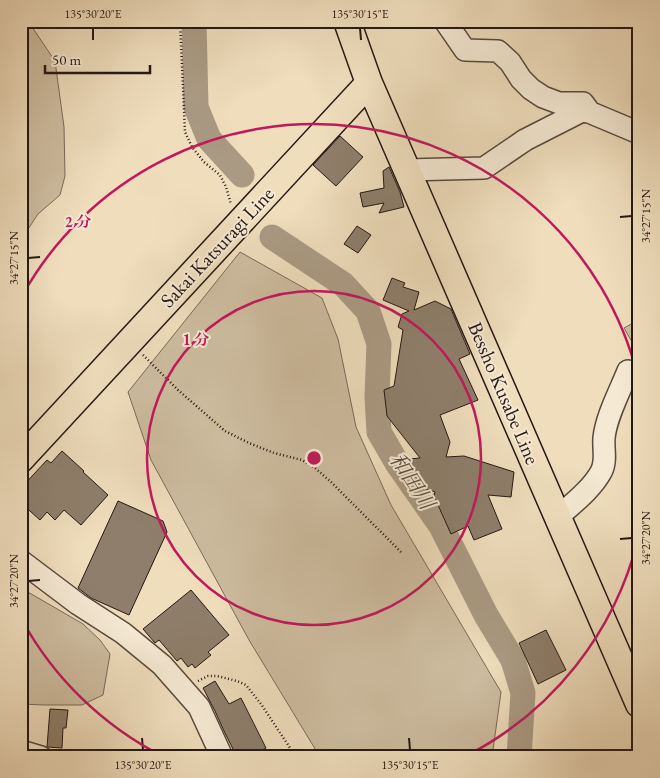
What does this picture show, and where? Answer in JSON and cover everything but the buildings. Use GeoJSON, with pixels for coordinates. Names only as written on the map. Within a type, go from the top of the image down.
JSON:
{"type":"FeatureCollection","features":[{"type":"Feature","properties":{"kind":"main road"},"geometry":{"type":"LineString","coordinates":[[347,21],[369,83]]}},
{"type":"Feature","properties":{"kind":"main road","name":"Sakai Katsuragi Line"},"geometry":{"type":"LineString","coordinates":[[21,459],[369,83]]}},
{"type":"Feature","properties":{"kind":"main road","name":"Bessho Kusabe Line"},"geometry":{"type":"LineString","coordinates":[[369,83],[639,704]]}},
{"type":"Feature","properties":{"kind":"street"},"geometry":{"type":"LineString","coordinates":[[445,21],[465,50],[498,52],[510,62],[521,79],[543,97],[559,103],[583,103],[589,112]]}},
{"type":"Feature","properties":{"kind":"street"},"geometry":{"type":"LineString","coordinates":[[407,170],[484,168],[524,140],[582,111],[639,132]]}},
{"type":"Feature","properties":{"kind":"street"},"geometry":{"type":"LineString","coordinates":[[558,517],[601,473],[604,465],[604,438],[608,422],[628,372]]}},
{"type":"Feature","properties":{"kind":"street"},"geometry":{"type":"LineString","coordinates":[[21,561],[78,604],[122,633],[162,665],[200,707],[222,757]]}},
{"type":"Feature","properties":{"kind":"street"},"geometry":{"type":"LineString","coordinates":[[21,751],[41,757]]}},
{"type":"Feature","properties":{"kind":"path"},"geometry":{"type":"LineString","coordinates":[[180,21],[185,132],[192,147],[204,162],[220,175],[226,187],[236,226]]}},
{"type":"Feature","properties":{"kind":"path"},"geometry":{"type":"LineString","coordinates":[[130,341],[178,390],[225,431],[248,443],[274,453],[302,460],[315,468],[401,552]]}},
{"type":"Feature","properties":{"kind":"path"},"geometry":{"type":"LineString","coordinates":[[186,693],[198,681],[208,676],[226,678],[246,685],[296,757]]}},
{"type":"Feature","properties":{"kind":"shaded area"},"geometry":{"type":"Polygon","coordinates":[[[21,21],[28,21],[55,61],[64,127],[65,176],[60,195],[38,214],[21,240],[21,21]]]}},
{"type":"Feature","properties":{"kind":"shaded area"},"geometry":{"type":"Polygon","coordinates":[[[240,252],[322,298],[338,339],[356,427],[391,505],[501,692],[492,757],[320,757],[249,640],[151,460],[128,392],[240,252]]]}},
{"type":"Feature","properties":{"kind":"shaded area"},"geometry":{"type":"Polygon","coordinates":[[[639,320],[639,354],[624,328],[639,320]]]}},
{"type":"Feature","properties":{"kind":"shaded area"},"geometry":{"type":"Polygon","coordinates":[[[21,588],[83,624],[100,640],[110,654],[103,695],[82,705],[21,704],[21,588]]]}},
{"type":"Feature","properties":{"kind":"waterway","name":"和田川"},"geometry":{"type":"LineString","coordinates":[[194,21],[196,107],[209,139],[242,175]]}},
{"type":"Feature","properties":{"kind":"waterway","name":"和田川"},"geometry":{"type":"LineString","coordinates":[[272,237],[343,284],[368,311],[379,344],[377,397],[379,432],[397,463],[441,526],[486,615],[513,660],[523,693],[519,757]]}}]}
